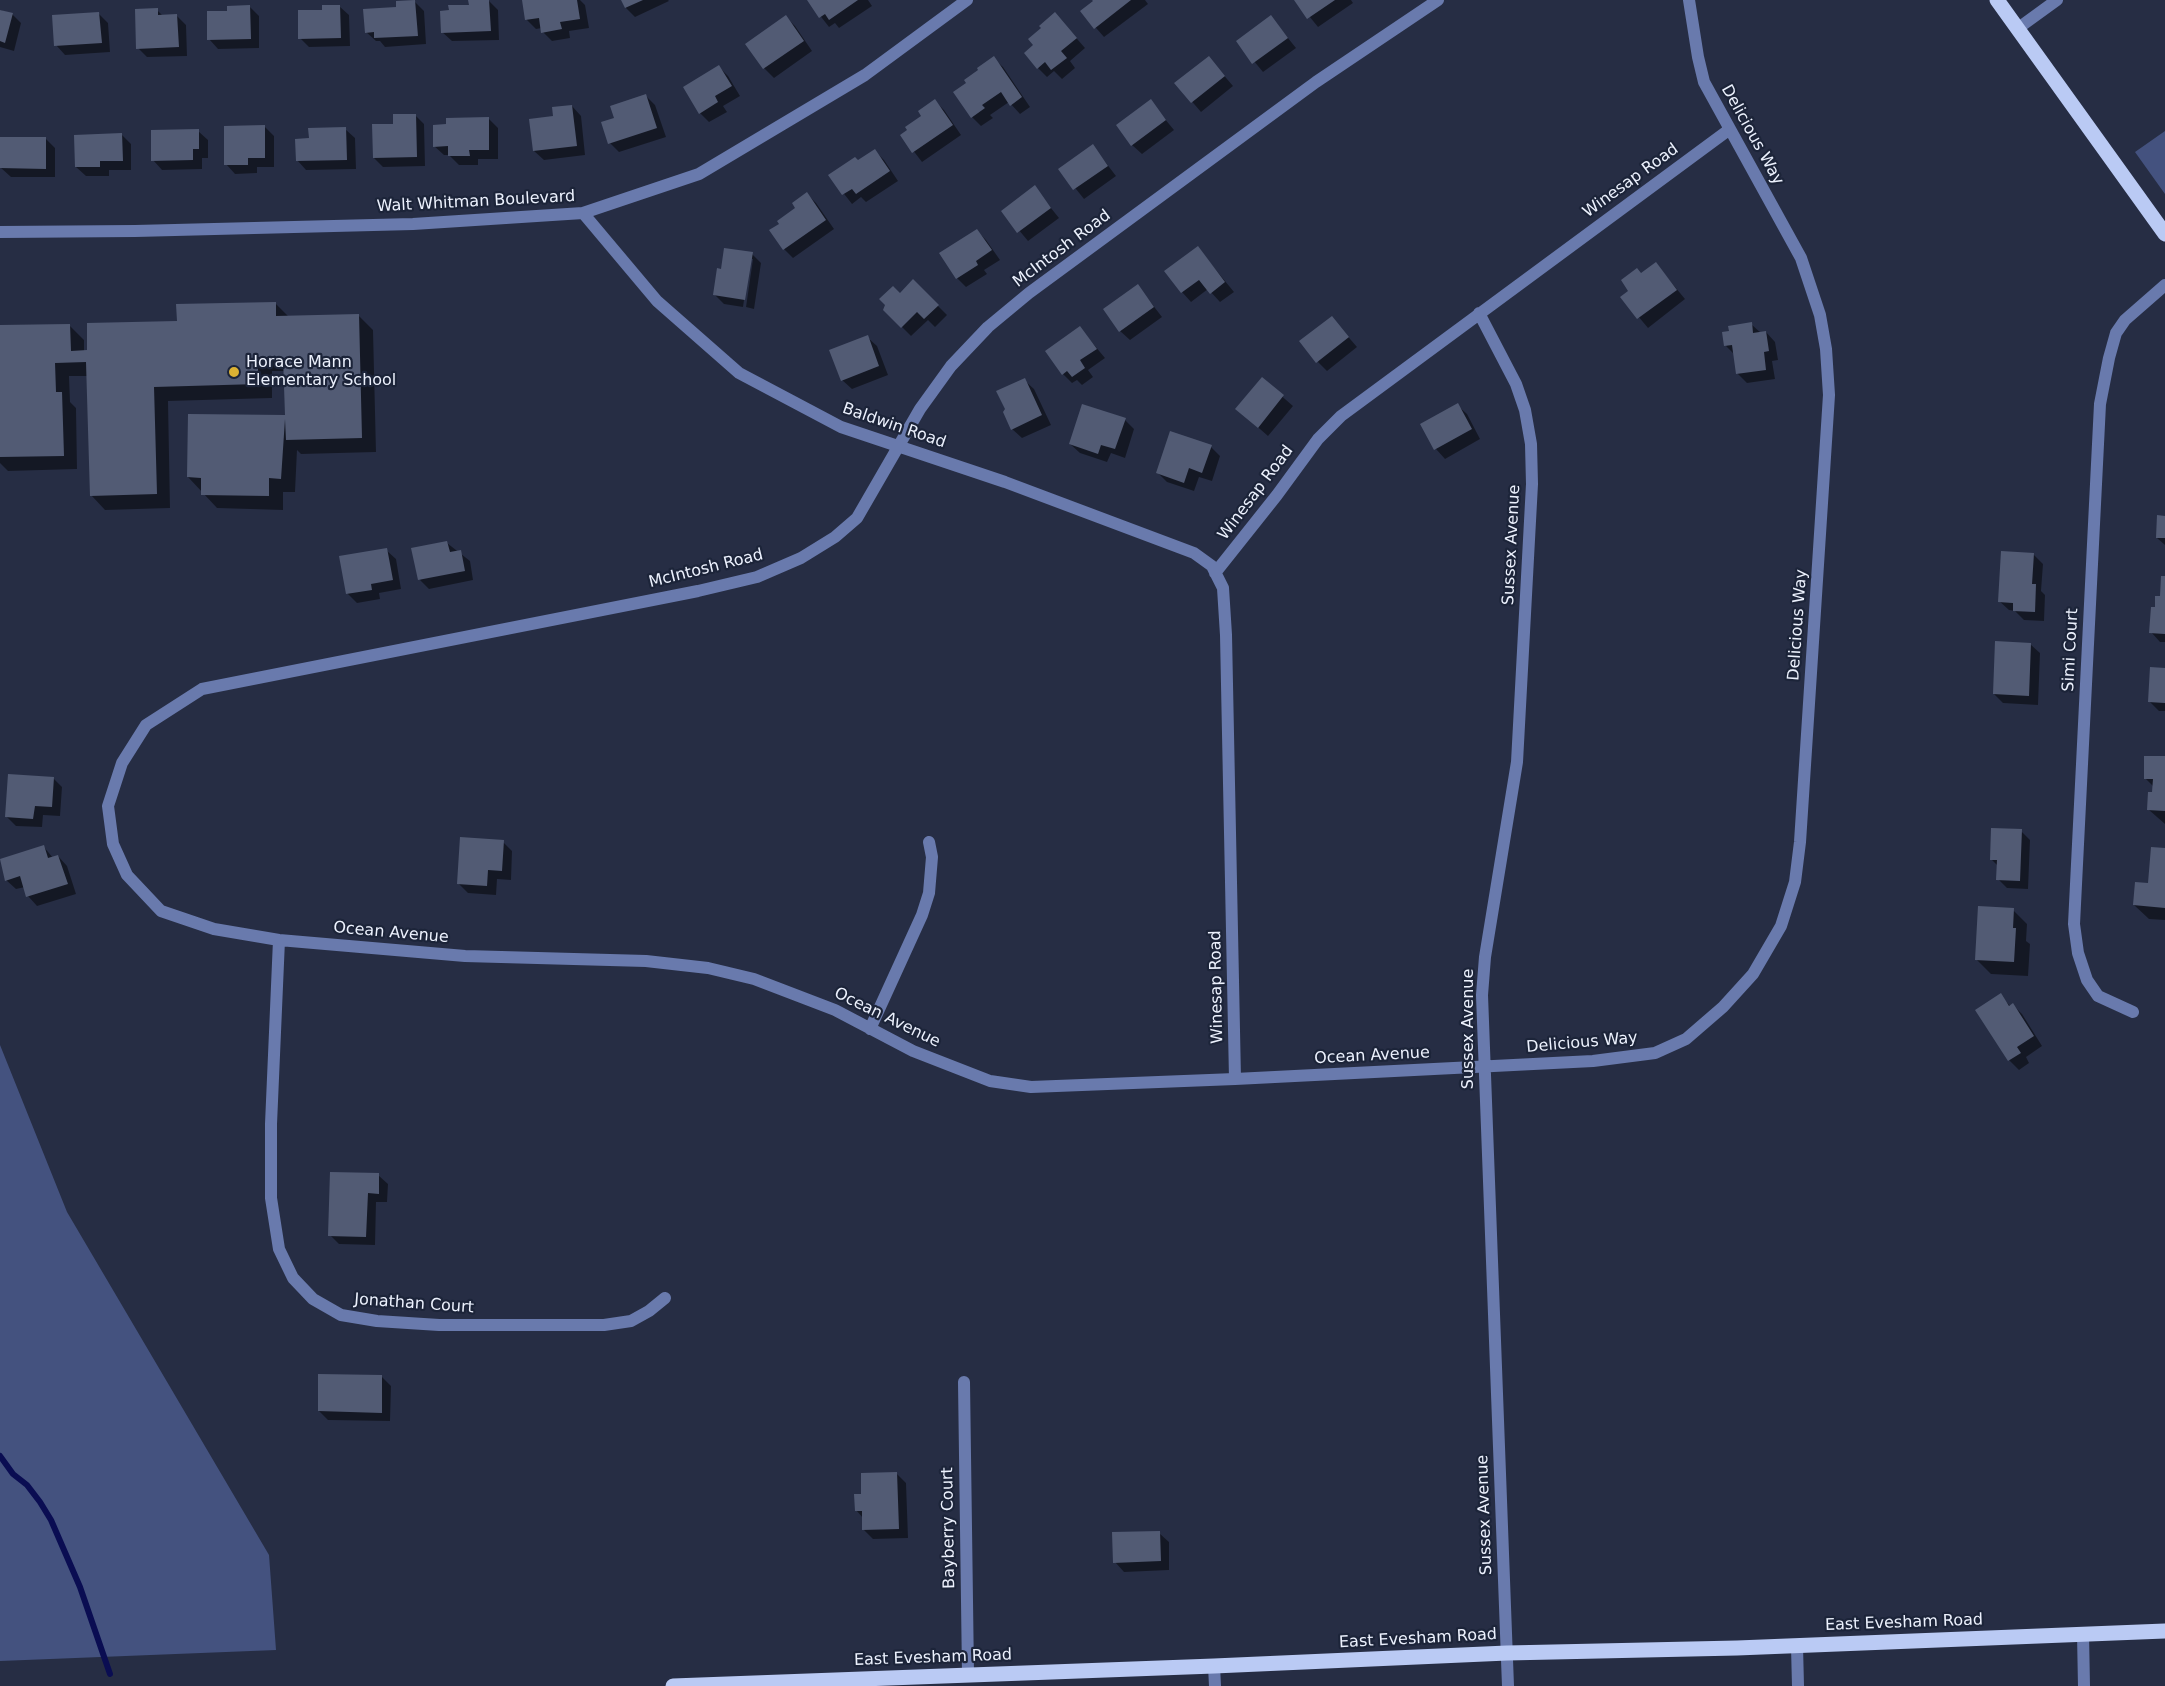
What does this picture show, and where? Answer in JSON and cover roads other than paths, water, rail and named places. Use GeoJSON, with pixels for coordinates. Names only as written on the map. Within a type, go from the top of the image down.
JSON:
{"type":"FeatureCollection","features":[{"type":"Feature","properties":{"kind":"main road"},"geometry":{"type":"LineString","coordinates":[[1997,0],[2165,234]]}},
{"type":"Feature","properties":{"kind":"main road","name":"East Evesham Road"},"geometry":{"type":"LineString","coordinates":[[673,1686],[940,1681],[968,1674],[2165,1631]]}},
{"type":"Feature","properties":{"kind":"street","name":"Walt Whitman Boulevard"},"geometry":{"type":"LineString","coordinates":[[0,232],[413,224],[583,213],[699,174],[865,75],[967,0]]}},
{"type":"Feature","properties":{"kind":"street","name":"McIntosh Road"},"geometry":{"type":"LineString","coordinates":[[279,940],[214,929],[161,911],[127,875],[113,844],[108,806],[122,763],[146,725],[202,689],[687,593],[757,577],[801,558],[835,537],[857,518],[920,409],[951,366],[988,327],[1021,300],[1316,82],[1438,0]]}},
{"type":"Feature","properties":{"kind":"street","name":"Delicious Way"},"geometry":{"type":"LineString","coordinates":[[1485,1066],[1603,1060],[1655,1053],[1686,1040],[1723,1007],[1753,974],[1780,926],[1795,882],[1801,830],[1829,395],[1826,349],[1820,315],[1801,258],[1704,82],[1689,0]]}},
{"type":"Feature","properties":{"kind":"street"},"geometry":{"type":"LineString","coordinates":[[2018,28],[2057,0]]}},
{"type":"Feature","properties":{"kind":"street","name":"Winesap Road"},"geometry":{"type":"LineString","coordinates":[[1235,1079],[1226,635],[1223,588],[1215,573],[1325,432],[1341,416],[1730,129]]}},
{"type":"Feature","properties":{"kind":"street","name":"Baldwin Road"},"geometry":{"type":"LineString","coordinates":[[583,213],[657,302],[739,373],[841,427],[1005,482],[1194,553],[1212,566],[1215,573]]}},
{"type":"Feature","properties":{"kind":"street","name":"Simi Court"},"geometry":{"type":"LineString","coordinates":[[2133,1012],[2098,996],[2087,980],[2078,952],[2074,924],[2100,404],[2116,333],[2125,320],[2165,285]]}},
{"type":"Feature","properties":{"kind":"street","name":"Sussex Avenue"},"geometry":{"type":"LineString","coordinates":[[1479,313],[1516,384],[1526,410],[1531,444],[1532,484],[1517,762],[1485,957],[1482,995],[1508,1686]]}},
{"type":"Feature","properties":{"kind":"street"},"geometry":{"type":"LineString","coordinates":[[870,1029],[929,893],[932,856],[929,842]]}},
{"type":"Feature","properties":{"kind":"street","name":"Ocean Avenue"},"geometry":{"type":"LineString","coordinates":[[279,940],[465,956],[646,961],[708,968],[754,979],[835,1010],[913,1051],[990,1081],[1031,1087],[1485,1066]]}},
{"type":"Feature","properties":{"kind":"street","name":"Jonathan Court"},"geometry":{"type":"LineString","coordinates":[[279,940],[271,1124],[271,1198],[279,1249],[293,1278],[313,1299],[341,1315],[377,1321],[439,1325],[604,1325],[631,1321],[649,1311],[665,1298]]}},
{"type":"Feature","properties":{"kind":"street","name":"Bayberry Court"},"geometry":{"type":"LineString","coordinates":[[964,1382],[968,1674]]}},
{"type":"Feature","properties":{"kind":"street"},"geometry":{"type":"LineString","coordinates":[[2082,1634],[2084,1686]]}},
{"type":"Feature","properties":{"kind":"street"},"geometry":{"type":"LineString","coordinates":[[1797,1646],[1798,1686]]}},
{"type":"Feature","properties":{"kind":"street"},"geometry":{"type":"LineString","coordinates":[[1214,1666],[1215,1686]]}},
{"type":"Feature","properties":{"kind":"waterway"},"geometry":{"type":"LineString","coordinates":[[0,1456],[13,1474],[27,1485],[51,1520],[80,1587],[110,1674]]}},
{"type":"Feature","properties":{"kind":"place","name":"Horace Mann Elementary School"},"geometry":{"type":"Point","coordinates":[234,372]}}]}
